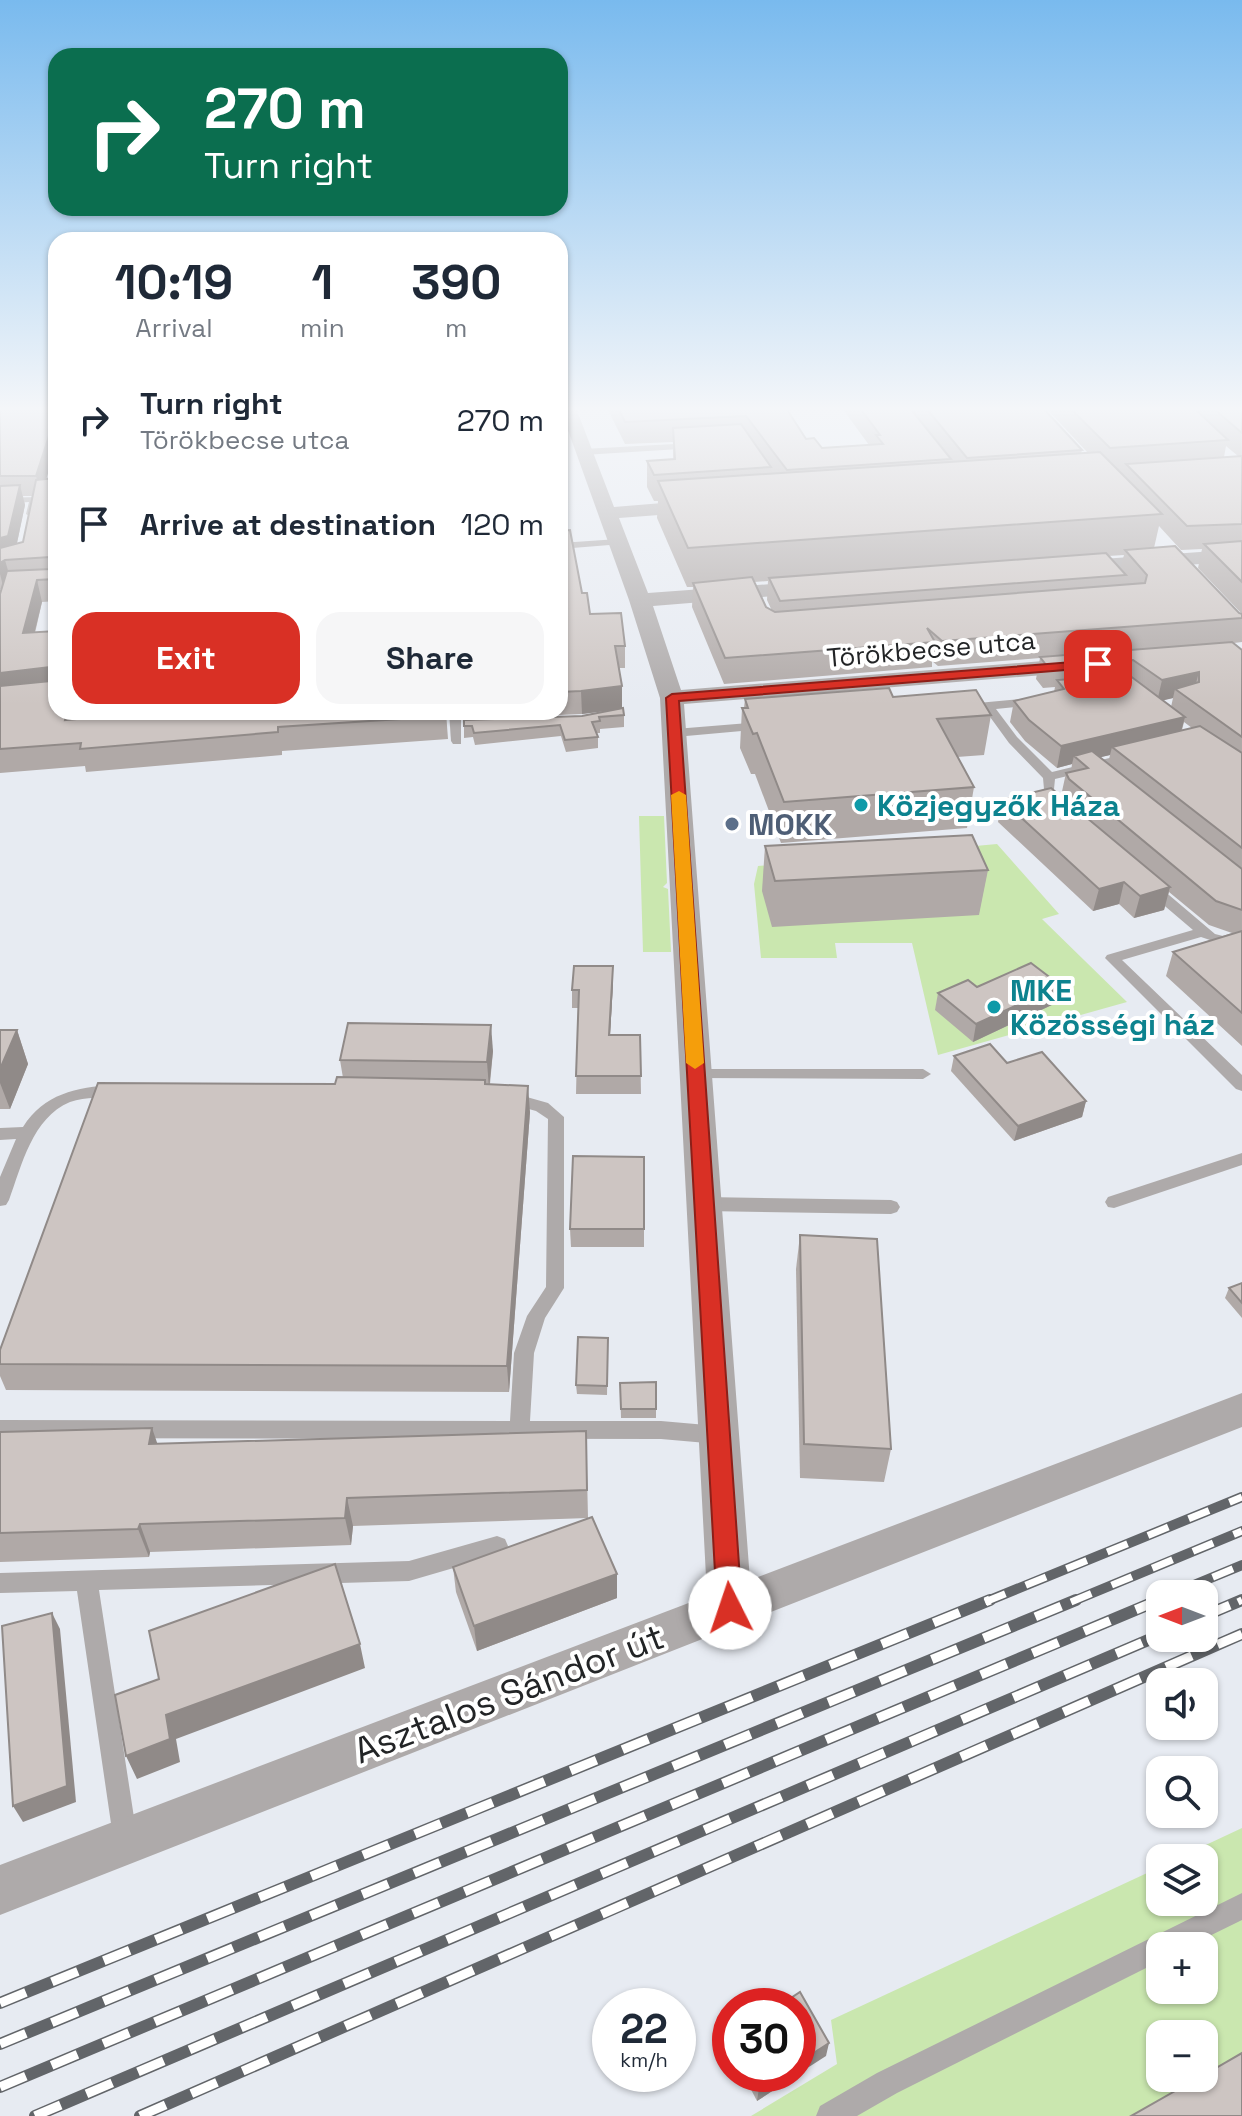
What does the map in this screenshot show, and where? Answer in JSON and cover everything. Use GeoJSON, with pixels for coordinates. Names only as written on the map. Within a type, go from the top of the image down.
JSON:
{"type":"FeatureCollection","features":[{"type":"Feature","properties":{"kind":"street"},"geometry":{"type":"LineString","coordinates":[[605,507],[640,600],[672,698],[730,1608]]}},
{"type":"Feature","properties":{"kind":"street"},"geometry":{"type":"LineString","coordinates":[[607,513],[698,507]]}},
{"type":"Feature","properties":{"kind":"street"},"geometry":{"type":"LineString","coordinates":[[1156,537],[1199,583]]}},
{"type":"Feature","properties":{"kind":"street"},"geometry":{"type":"LineString","coordinates":[[1054,569],[1106,570],[1242,555]]}},
{"type":"Feature","properties":{"kind":"street"},"geometry":{"type":"LineString","coordinates":[[640,600],[757,598],[833,585]]}},
{"type":"Feature","properties":{"kind":"street","name":"Törökbecse utca"},"geometry":{"type":"LineString","coordinates":[[672,698],[1098,664]]}},
{"type":"Feature","properties":{"kind":"street","name":"Asztalos Sándor út"},"geometry":{"type":"LineString","coordinates":[[0,1890],[1242,1410]]}},
{"type":"Feature","properties":{"kind":"lane"},"geometry":{"type":"LineString","coordinates":[[29,524],[33,507]]}},
{"type":"Feature","properties":{"kind":"lane"},"geometry":{"type":"LineString","coordinates":[[568,545],[618,542]]}},
{"type":"Feature","properties":{"kind":"lane"},"geometry":{"type":"LineString","coordinates":[[957,709],[1038,701],[1041,695]]}},
{"type":"Feature","properties":{"kind":"lane"},"geometry":{"type":"LineString","coordinates":[[988,706],[1013,740],[1049,777],[1052,798]]}},
{"type":"Feature","properties":{"kind":"lane"},"geometry":{"type":"LineString","coordinates":[[456,720],[457,741]]}},
{"type":"Feature","properties":{"kind":"lane"},"geometry":{"type":"LineString","coordinates":[[459,720],[472,725]]}},
{"type":"Feature","properties":{"kind":"lane"},"geometry":{"type":"LineString","coordinates":[[675,733],[769,725]]}},
{"type":"Feature","properties":{"kind":"lane"},"geometry":{"type":"LineString","coordinates":[[1049,777],[1097,771],[1136,755]]}},
{"type":"Feature","properties":{"kind":"lane"},"geometry":{"type":"LineString","coordinates":[[1135,874],[1204,932],[1238,944]]}},
{"type":"Feature","properties":{"kind":"lane"},"geometry":{"type":"LineString","coordinates":[[1204,932],[1112,958],[1242,1085]]}},
{"type":"Feature","properties":{"kind":"lane"},"geometry":{"type":"LineString","coordinates":[[696,1074],[923,1074]]}},
{"type":"Feature","properties":{"kind":"lane"},"geometry":{"type":"LineString","coordinates":[[0,1200],[25,1133],[53,1102],[99,1091],[131,1091]]}},
{"type":"Feature","properties":{"kind":"lane"},"geometry":{"type":"LineString","coordinates":[[493,1097],[509,1097],[542,1107],[556,1117],[555,1288],[536,1316],[524,1353],[520,1429]]}},
{"type":"Feature","properties":{"kind":"lane"},"geometry":{"type":"LineString","coordinates":[[0,1134],[25,1133]]}},
{"type":"Feature","properties":{"kind":"lane"},"geometry":{"type":"LineString","coordinates":[[1114,1202],[1242,1159]]}},
{"type":"Feature","properties":{"kind":"lane"},"geometry":{"type":"LineString","coordinates":[[704,1204],[891,1207]]}},
{"type":"Feature","properties":{"kind":"lane"},"geometry":{"type":"LineString","coordinates":[[0,1429],[661,1430],[719,1435]]}},
{"type":"Feature","properties":{"kind":"lane"},"geometry":{"type":"LineString","coordinates":[[0,1583],[409,1571],[497,1546]]}},
{"type":"Feature","properties":{"kind":"lane"},"geometry":{"type":"LineString","coordinates":[[87,1581],[126,1843]]}},
{"type":"Feature","properties":{"kind":"lane"},"geometry":{"type":"LineString","coordinates":[[1189,1932],[1242,1906]]}},
{"type":"Feature","properties":{"kind":"lane"},"geometry":{"type":"LineString","coordinates":[[830,2116],[887,2083],[1146,1954]]}},
{"type":"Feature","properties":{"kind":"green space"},"geometry":{"type":"Polygon","coordinates":[[[639,816],[664,816],[667,883],[663,887],[668,889],[671,952],[643,952],[639,816]]]}},
{"type":"Feature","properties":{"kind":"green space"},"geometry":{"type":"Polygon","coordinates":[[[997,844],[1059,914],[1042,919],[1127,1002],[938,1055],[912,943],[835,943],[837,958],[761,958],[754,884],[758,866],[997,844]]]}},
{"type":"Feature","properties":{"kind":"green space"},"geometry":{"type":"Polygon","coordinates":[[[1242,1828],[1242,2116],[751,2116],[791,2092],[816,2092],[816,2077],[837,2064],[831,2020],[1146,1874],[1146,1916],[1218,1916],[1218,1844],[1208,1844],[1242,1828]]]}},
{"type":"Feature","properties":{"kind":"building"},"geometry":{"type":"Polygon","coordinates":[[[0,507],[15,507],[8,536],[0,538],[0,507]]]}},
{"type":"Feature","properties":{"kind":"building"},"geometry":{"type":"Polygon","coordinates":[[[30,507],[48,507],[48,557],[0,563],[0,548],[23,542],[30,507]]]}},
{"type":"Feature","properties":{"kind":"building"},"geometry":{"type":"Polygon","coordinates":[[[670,507],[1155,507],[1162,514],[688,548],[670,507]]]}},
{"type":"Feature","properties":{"kind":"building"},"geometry":{"type":"Polygon","coordinates":[[[1168,507],[1242,507],[1242,524],[1187,526],[1168,507]]]}},
{"type":"Feature","properties":{"kind":"building"},"geometry":{"type":"Polygon","coordinates":[[[568,530],[582,593],[587,593],[590,614],[621,613],[625,646],[615,646],[622,686],[568,692],[568,530]]]}},
{"type":"Feature","properties":{"kind":"building"},"geometry":{"type":"Polygon","coordinates":[[[1242,541],[1242,582],[1204,544],[1242,541]]]}},
{"type":"Feature","properties":{"kind":"building"},"geometry":{"type":"Polygon","coordinates":[[[1175,546],[1242,614],[1242,618],[942,641],[927,628],[935,642],[725,658],[693,583],[752,577],[766,607],[775,612],[1145,583],[1147,575],[1125,550],[1175,546]]]}},
{"type":"Feature","properties":{"kind":"building"},"geometry":{"type":"Polygon","coordinates":[[[1106,553],[1126,575],[780,601],[769,578],[1106,553]]]}},
{"type":"Feature","properties":{"kind":"building"},"geometry":{"type":"Polygon","coordinates":[[[48,569],[48,579],[37,580],[23,633],[48,631],[48,667],[0,673],[0,594],[7,571],[48,569]]]}},
{"type":"Feature","properties":{"kind":"building"},"geometry":{"type":"Polygon","coordinates":[[[1232,642],[1242,650],[1242,737],[1175,689],[1199,682],[1199,672],[1162,680],[1133,660],[1047,666],[1040,657],[1232,642]]]}},
{"type":"Feature","properties":{"kind":"building"},"geometry":{"type":"Polygon","coordinates":[[[1129,675],[1185,717],[1061,746],[1029,720],[1014,701],[1064,689],[1057,680],[1129,675]]]}},
{"type":"Feature","properties":{"kind":"building"},"geometry":{"type":"Polygon","coordinates":[[[48,681],[48,720],[385,720],[278,727],[278,732],[80,749],[81,743],[0,749],[0,686],[48,681]]]}},
{"type":"Feature","properties":{"kind":"building"},"geometry":{"type":"Polygon","coordinates":[[[889,688],[893,697],[976,690],[991,715],[937,719],[974,787],[784,802],[757,733],[753,734],[742,708],[748,708],[745,699],[889,688]]]}},
{"type":"Feature","properties":{"kind":"building"},"geometry":{"type":"Polygon","coordinates":[[[623,708],[624,715],[599,717],[600,721],[592,722],[598,737],[565,740],[560,725],[474,733],[472,726],[464,726],[464,720],[568,720],[568,716],[623,708]]]}},
{"type":"Feature","properties":{"kind":"building"},"geometry":{"type":"Polygon","coordinates":[[[1200,726],[1242,753],[1242,848],[1112,747],[1200,726]]]}},
{"type":"Feature","properties":{"kind":"building"},"geometry":{"type":"Polygon","coordinates":[[[1092,751],[1242,869],[1242,910],[1216,901],[1069,779],[1066,773],[1088,768],[1074,756],[1092,751]]]}},
{"type":"Feature","properties":{"kind":"building"},"geometry":{"type":"Polygon","coordinates":[[[1051,788],[1170,887],[1140,896],[1124,882],[1099,889],[1002,800],[1051,788]]]}},
{"type":"Feature","properties":{"kind":"building"},"geometry":{"type":"Polygon","coordinates":[[[972,835],[988,870],[775,881],[765,846],[972,835]]]}},
{"type":"Feature","properties":{"kind":"building"},"geometry":{"type":"Polygon","coordinates":[[[1242,931],[1242,1013],[1173,952],[1242,931]]]}},
{"type":"Feature","properties":{"kind":"building"},"geometry":{"type":"Polygon","coordinates":[[[1031,963],[1060,985],[976,1024],[938,993],[968,980],[977,987],[1031,963]]]}},
{"type":"Feature","properties":{"kind":"building"},"geometry":{"type":"Polygon","coordinates":[[[574,966],[613,966],[609,1035],[640,1035],[641,1076],[576,1076],[579,990],[572,990],[574,966]]]}},
{"type":"Feature","properties":{"kind":"building"},"geometry":{"type":"Polygon","coordinates":[[[348,1023],[491,1025],[487,1062],[340,1060],[348,1023]]]}},
{"type":"Feature","properties":{"kind":"building"},"geometry":{"type":"Polygon","coordinates":[[[0,1030],[17,1030],[0,1069],[0,1030]]]}},
{"type":"Feature","properties":{"kind":"building"},"geometry":{"type":"Polygon","coordinates":[[[990,1044],[1007,1063],[1042,1052],[1086,1101],[1018,1126],[954,1056],[990,1044]]]}},
{"type":"Feature","properties":{"kind":"building"},"geometry":{"type":"Polygon","coordinates":[[[337,1077],[485,1080],[485,1084],[528,1086],[507,1366],[0,1364],[0,1350],[98,1083],[335,1084],[337,1077]]]}},
{"type":"Feature","properties":{"kind":"building"},"geometry":{"type":"Polygon","coordinates":[[[573,1156],[644,1157],[644,1229],[570,1229],[573,1156]]]}},
{"type":"Feature","properties":{"kind":"building"},"geometry":{"type":"Polygon","coordinates":[[[800,1235],[877,1239],[891,1449],[804,1444],[800,1235]]]}},
{"type":"Feature","properties":{"kind":"building"},"geometry":{"type":"Polygon","coordinates":[[[1242,1283],[1242,1303],[1229,1288],[1242,1283]]]}},
{"type":"Feature","properties":{"kind":"building"},"geometry":{"type":"Polygon","coordinates":[[[578,1337],[608,1338],[607,1386],[576,1385],[578,1337]]]}},
{"type":"Feature","properties":{"kind":"building"},"geometry":{"type":"Polygon","coordinates":[[[656,1382],[656,1409],[621,1409],[620,1383],[656,1382]]]}},
{"type":"Feature","properties":{"kind":"building"},"geometry":{"type":"Polygon","coordinates":[[[152,1428],[149,1444],[586,1431],[587,1490],[347,1498],[345,1518],[140,1524],[138,1529],[0,1533],[0,1432],[152,1428]]]}},
{"type":"Feature","properties":{"kind":"building"},"geometry":{"type":"Polygon","coordinates":[[[592,1517],[617,1574],[474,1626],[453,1567],[592,1517]]]}},
{"type":"Feature","properties":{"kind":"building"},"geometry":{"type":"Polygon","coordinates":[[[335,1564],[360,1644],[166,1715],[170,1739],[126,1756],[115,1695],[159,1679],[149,1631],[335,1564]]]}},
{"type":"Feature","properties":{"kind":"building"},"geometry":{"type":"Polygon","coordinates":[[[52,1613],[67,1786],[13,1806],[2,1626],[52,1613]]]}},
{"type":"Feature","properties":{"kind":"building"},"geometry":{"type":"Polygon","coordinates":[[[816,2020],[829,2043],[816,2051],[816,2020]]]}},
{"type":"Feature","properties":{"kind":"building"},"geometry":{"type":"Polygon","coordinates":[[[1242,2053],[1242,2116],[1131,2116],[1173,2092],[1218,2092],[1218,2067],[1242,2053]]]}},
{"type":"Feature","properties":{"kind":"railway"},"geometry":{"type":"LineString","coordinates":[[985,1602],[1242,1497]]}},
{"type":"Feature","properties":{"kind":"railway"},"geometry":{"type":"LineString","coordinates":[[1071,1602],[1242,1531]]}},
{"type":"Feature","properties":{"kind":"railway"},"geometry":{"type":"LineString","coordinates":[[1206,1580],[1242,1565]]}},
{"type":"Feature","properties":{"kind":"railway"},"geometry":{"type":"LineString","coordinates":[[0,2003],[990,1600]]}},
{"type":"Feature","properties":{"kind":"railway"},"geometry":{"type":"LineString","coordinates":[[0,2044],[1076,1600]]}},
{"type":"Feature","properties":{"kind":"railway"},"geometry":{"type":"LineString","coordinates":[[1218,1610],[1242,1600],[1238,1602]]}},
{"type":"Feature","properties":{"kind":"railway"},"geometry":{"type":"LineString","coordinates":[[0,2087],[1146,1605]]}},
{"type":"Feature","properties":{"kind":"railway"},"geometry":{"type":"LineString","coordinates":[[140,2116],[1242,1634]]}},
{"type":"Feature","properties":{"kind":"railway"},"geometry":{"type":"LineString","coordinates":[[35,2116],[1146,1641]]}},
{"type":"Feature","properties":{"kind":"slow traffic"},"geometry":{"type":"LineString","coordinates":[[679,795],[695,1063]]}},
{"type":"Feature","properties":{"kind":"place","name":"Közjegyzők Háza"},"geometry":{"type":"Point","coordinates":[861,805]}},
{"type":"Feature","properties":{"kind":"place","name":"MOKK"},"geometry":{"type":"Point","coordinates":[732,824]}},
{"type":"Feature","properties":{"kind":"place","name":"MKE Közösségi ház"},"geometry":{"type":"Point","coordinates":[994,1007]}},
{"type":"Feature","properties":{"kind":"route"},"geometry":{"type":"LineString","coordinates":[[730,1608],[672,698],[1098,664]]}}]}
